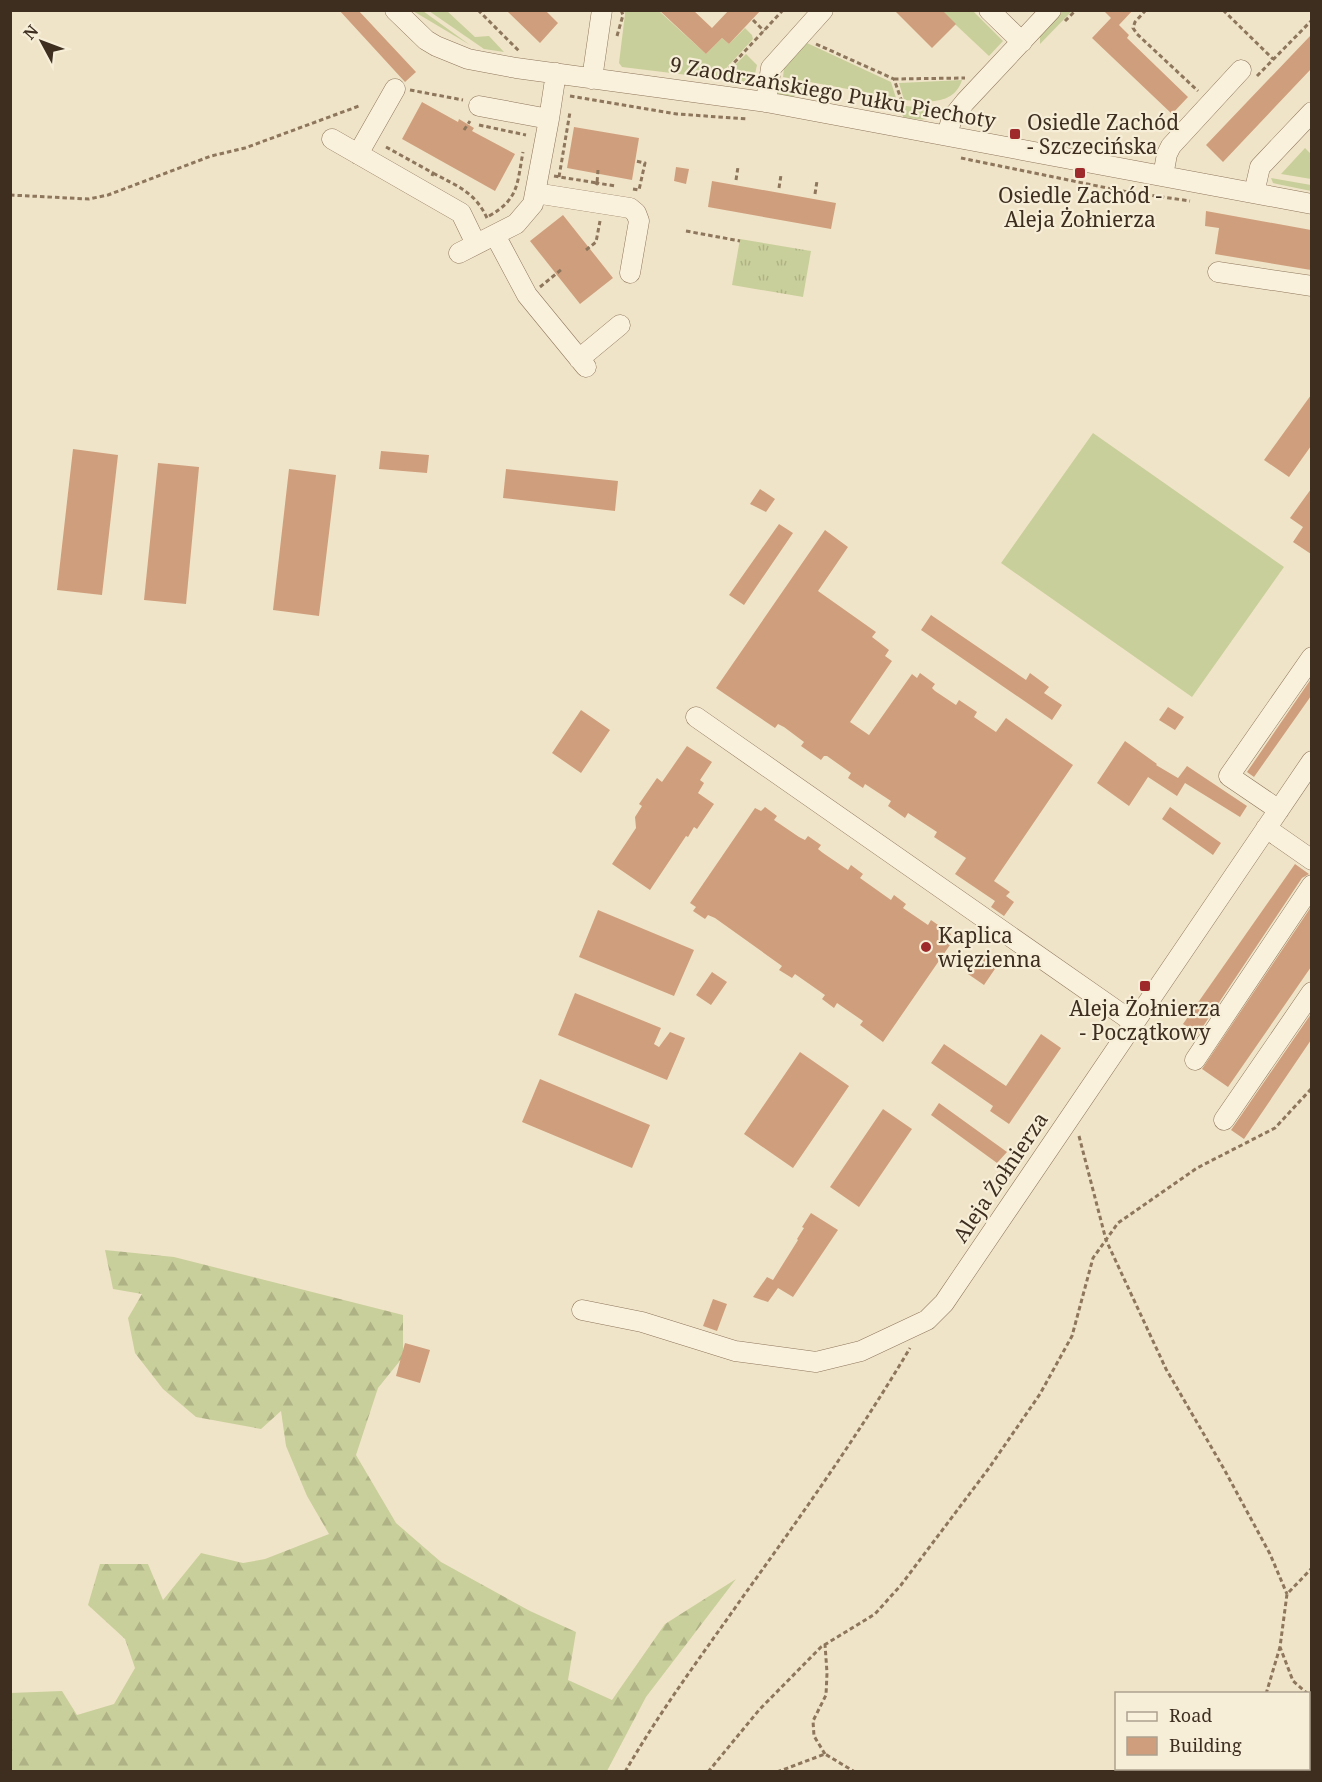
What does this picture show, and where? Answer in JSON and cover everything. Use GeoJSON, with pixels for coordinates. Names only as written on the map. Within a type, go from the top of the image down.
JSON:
{"type":"FeatureCollection","features":[{"type":"Feature","properties":{"kind":"street","name":"9 Zaodrzańskiego Pułku Piechoty"},"geometry":{"type":"LineString","coordinates":[[395,10],[426,40],[447,52],[468,59],[592,79],[766,102],[1311,204]]}},
{"type":"Feature","properties":{"kind":"street"},"geometry":{"type":"LineString","coordinates":[[592,79],[602,10]]}},
{"type":"Feature","properties":{"kind":"street"},"geometry":{"type":"LineString","coordinates":[[766,102],[771,68],[823,10]]}},
{"type":"Feature","properties":{"kind":"street"},"geometry":{"type":"LineString","coordinates":[[989,10],[1022,42]]}},
{"type":"Feature","properties":{"kind":"street"},"geometry":{"type":"LineString","coordinates":[[947,135],[952,118],[965,102],[1051,10]]}},
{"type":"Feature","properties":{"kind":"street"},"geometry":{"type":"LineString","coordinates":[[1164,176],[1167,154],[1172,146],[1241,70]]}},
{"type":"Feature","properties":{"kind":"street"},"geometry":{"type":"LineString","coordinates":[[332,139],[461,213],[468,241],[495,235],[516,224],[533,204],[539,117],[554,93],[556,73]]}},
{"type":"Feature","properties":{"kind":"street"},"geometry":{"type":"LineString","coordinates":[[358,154],[395,88]]}},
{"type":"Feature","properties":{"kind":"street"},"geometry":{"type":"LineString","coordinates":[[472,111],[539,117]]}},
{"type":"Feature","properties":{"kind":"street"},"geometry":{"type":"LineString","coordinates":[[1254,193],[1260,167],[1311,112]]}},
{"type":"Feature","properties":{"kind":"street"},"geometry":{"type":"LineString","coordinates":[[535,193],[630,208],[639,221],[630,273]]}},
{"type":"Feature","properties":{"kind":"street"},"geometry":{"type":"LineString","coordinates":[[495,235],[527,295],[583,363],[620,326]]}},
{"type":"Feature","properties":{"kind":"street"},"geometry":{"type":"LineString","coordinates":[[1218,272],[1311,286]]}},
{"type":"Feature","properties":{"kind":"street"},"geometry":{"type":"LineString","coordinates":[[1279,810],[1229,776],[1311,657]]}},
{"type":"Feature","properties":{"kind":"street"},"geometry":{"type":"LineString","coordinates":[[696,717],[1133,1022]]}},
{"type":"Feature","properties":{"kind":"street","name":"Aleja Żołnierza"},"geometry":{"type":"LineString","coordinates":[[582,1310],[642,1322],[735,1351],[816,1362],[861,1351],[927,1320],[944,1303],[1311,761]]}},
{"type":"Feature","properties":{"kind":"street"},"geometry":{"type":"LineString","coordinates":[[1266,828],[1311,860]]}},
{"type":"Feature","properties":{"kind":"street"},"geometry":{"type":"LineString","coordinates":[[1195,1059],[1311,885]]}},
{"type":"Feature","properties":{"kind":"street"},"geometry":{"type":"LineString","coordinates":[[1224,1120],[1311,992]]}},
{"type":"Feature","properties":{"kind":"path"},"geometry":{"type":"LineString","coordinates":[[478,10],[522,54]]}},
{"type":"Feature","properties":{"kind":"path"},"geometry":{"type":"LineString","coordinates":[[717,82],[783,10]]}},
{"type":"Feature","properties":{"kind":"path"},"geometry":{"type":"LineString","coordinates":[[1144,11],[1133,28],[1137,34],[1210,103]]}},
{"type":"Feature","properties":{"kind":"path"},"geometry":{"type":"LineString","coordinates":[[1226,12],[1273,59]]}},
{"type":"Feature","properties":{"kind":"path"},"geometry":{"type":"LineString","coordinates":[[753,20],[764,31]]}},
{"type":"Feature","properties":{"kind":"path"},"geometry":{"type":"LineString","coordinates":[[815,43],[894,80],[971,78]]}},
{"type":"Feature","properties":{"kind":"path"},"geometry":{"type":"LineString","coordinates":[[894,80],[902,102]]}},
{"type":"Feature","properties":{"kind":"path"},"geometry":{"type":"LineString","coordinates":[[395,88],[472,111],[482,127],[526,135],[539,117]]}},
{"type":"Feature","properties":{"kind":"path"},"geometry":{"type":"LineString","coordinates":[[554,93],[677,114],[753,119]]}},
{"type":"Feature","properties":{"kind":"path"},"geometry":{"type":"LineString","coordinates":[[10,195],[89,199],[108,195],[211,156],[245,148],[359,106]]}},
{"type":"Feature","properties":{"kind":"path"},"geometry":{"type":"LineString","coordinates":[[464,130],[472,111]]}},
{"type":"Feature","properties":{"kind":"path"},"geometry":{"type":"LineString","coordinates":[[559,177],[570,112]]}},
{"type":"Feature","properties":{"kind":"path"},"geometry":{"type":"LineString","coordinates":[[468,241],[515,194],[524,147]]}},
{"type":"Feature","properties":{"kind":"path"},"geometry":{"type":"LineString","coordinates":[[953,156],[1122,191],[1197,201]]}},
{"type":"Feature","properties":{"kind":"path"},"geometry":{"type":"LineString","coordinates":[[629,189],[639,190],[645,163],[636,161]]}},
{"type":"Feature","properties":{"kind":"path"},"geometry":{"type":"LineString","coordinates":[[736,180],[738,167]]}},
{"type":"Feature","properties":{"kind":"path"},"geometry":{"type":"LineString","coordinates":[[779,188],[781,175]]}},
{"type":"Feature","properties":{"kind":"path"},"geometry":{"type":"LineString","coordinates":[[814,194],[817,181]]}},
{"type":"Feature","properties":{"kind":"path"},"geometry":{"type":"LineString","coordinates":[[586,250],[596,242],[597,183],[618,187]]}},
{"type":"Feature","properties":{"kind":"path"},"geometry":{"type":"LineString","coordinates":[[686,231],[740,241]]}},
{"type":"Feature","properties":{"kind":"path"},"geometry":{"type":"LineString","coordinates":[[527,295],[562,269]]}},
{"type":"Feature","properties":{"kind":"path"},"geometry":{"type":"LineString","coordinates":[[708,1772],[759,1710],[825,1644],[875,1614],[901,1585],[989,1468],[1040,1394],[1072,1336],[1093,1258],[1118,1223],[1197,1168],[1275,1128],[1311,1088]]}},
{"type":"Feature","properties":{"kind":"path"},"geometry":{"type":"LineString","coordinates":[[1073,1112],[1106,1240],[1166,1369],[1254,1526],[1287,1594],[1280,1647],[1267,1692]]}},
{"type":"Feature","properties":{"kind":"path"},"geometry":{"type":"LineString","coordinates":[[625,1772],[652,1725],[799,1519],[866,1420],[927,1320]]}},
{"type":"Feature","properties":{"kind":"path"},"geometry":{"type":"LineString","coordinates":[[1287,1594],[1311,1568]]}},
{"type":"Feature","properties":{"kind":"path"},"geometry":{"type":"LineString","coordinates":[[825,1644],[828,1673],[826,1695],[813,1721],[814,1736],[825,1754],[855,1772]]}},
{"type":"Feature","properties":{"kind":"path"},"geometry":{"type":"LineString","coordinates":[[1280,1647],[1293,1681],[1306,1692]]}},
{"type":"Feature","properties":{"kind":"path"},"geometry":{"type":"LineString","coordinates":[[777,1772],[825,1754]]}},
{"type":"Feature","properties":{"kind":"green space"},"geometry":{"type":"Polygon","coordinates":[[[413,11],[423,11],[470,45],[413,11]]]}},
{"type":"Feature","properties":{"kind":"green space"},"geometry":{"type":"Polygon","coordinates":[[[429,11],[447,11],[475,37],[489,36],[504,52],[484,49],[429,11]]]}},
{"type":"Feature","properties":{"kind":"green space"},"geometry":{"type":"Polygon","coordinates":[[[624,11],[659,11],[706,54],[722,38],[729,44],[745,28],[753,39],[720,75],[712,78],[622,67],[619,63],[624,11]]]}},
{"type":"Feature","properties":{"kind":"green space"},"geometry":{"type":"Polygon","coordinates":[[[941,11],[973,11],[1003,41],[989,56],[941,11]]]}},
{"type":"Feature","properties":{"kind":"green space"},"geometry":{"type":"Polygon","coordinates":[[[1061,11],[1072,11],[1040,44],[1040,33],[1061,11]]]}},
{"type":"Feature","properties":{"kind":"green space"},"geometry":{"type":"Polygon","coordinates":[[[807,43],[891,82],[896,98],[783,77],[784,68],[807,43]]]}},
{"type":"Feature","properties":{"kind":"green space"},"geometry":{"type":"Polygon","coordinates":[[[746,54],[757,65],[754,79],[743,82],[723,80],[724,76],[746,54]]]}},
{"type":"Feature","properties":{"kind":"green space"},"geometry":{"type":"Polygon","coordinates":[[[962,80],[953,94],[930,101],[904,100],[899,83],[962,80]]]}},
{"type":"Feature","properties":{"kind":"green space"},"geometry":{"type":"Polygon","coordinates":[[[774,83],[805,88],[791,99],[777,96],[774,83]]]}},
{"type":"Feature","properties":{"kind":"green space"},"geometry":{"type":"Polygon","coordinates":[[[900,105],[934,110],[949,106],[932,118],[923,119],[903,117],[900,105]]]}},
{"type":"Feature","properties":{"kind":"green space"},"geometry":{"type":"Polygon","coordinates":[[[1305,148],[1311,154],[1311,179],[1281,174],[1305,148]]]}},
{"type":"Feature","properties":{"kind":"green space"},"geometry":{"type":"Polygon","coordinates":[[[1271,178],[1311,185],[1311,191],[1273,183],[1271,178]]]}},
{"type":"Feature","properties":{"kind":"green space"},"geometry":{"type":"Polygon","coordinates":[[[740,239],[811,251],[803,297],[732,285],[740,239]]]}},
{"type":"Feature","properties":{"kind":"green space"},"geometry":{"type":"Polygon","coordinates":[[[1093,433],[1284,567],[1192,697],[1001,563],[1093,433]]]}},
{"type":"Feature","properties":{"kind":"green space"},"geometry":{"type":"Polygon","coordinates":[[[105,1250],[174,1257],[403,1315],[403,1357],[378,1388],[356,1455],[396,1523],[441,1562],[530,1611],[576,1632],[568,1680],[612,1700],[665,1624],[736,1579],[646,1697],[607,1771],[11,1771],[10,1693],[62,1691],[77,1715],[114,1704],[135,1668],[125,1639],[88,1605],[100,1564],[148,1564],[163,1600],[201,1553],[243,1563],[265,1559],[329,1534],[307,1496],[286,1446],[281,1411],[261,1429],[196,1417],[163,1389],[135,1353],[128,1318],[142,1294],[113,1289],[105,1250]]]}},
{"type":"Feature","properties":{"kind":"building"},"geometry":{"type":"Polygon","coordinates":[[[339,10],[358,10],[416,72],[405,82],[339,10]]]}},
{"type":"Feature","properties":{"kind":"building"},"geometry":{"type":"Polygon","coordinates":[[[506,10],[545,10],[558,23],[540,43],[506,10]]]}},
{"type":"Feature","properties":{"kind":"building"},"geometry":{"type":"Polygon","coordinates":[[[659,10],[693,10],[712,28],[729,10],[761,10],[729,44],[722,38],[706,54],[659,10]]]}},
{"type":"Feature","properties":{"kind":"building"},"geometry":{"type":"Polygon","coordinates":[[[894,10],[942,10],[956,24],[932,48],[894,10]]]}},
{"type":"Feature","properties":{"kind":"building"},"geometry":{"type":"Polygon","coordinates":[[[1103,10],[1133,10],[1119,25],[1129,35],[1127,38],[1188,97],[1172,114],[1092,38],[1111,18],[1103,10]]]}},
{"type":"Feature","properties":{"kind":"building"},"geometry":{"type":"Polygon","coordinates":[[[1311,35],[1311,69],[1223,162],[1206,145],[1311,35]]]}},
{"type":"Feature","properties":{"kind":"building"},"geometry":{"type":"Polygon","coordinates":[[[422,102],[458,122],[459,119],[474,128],[472,131],[515,154],[495,191],[402,139],[422,102]]]}},
{"type":"Feature","properties":{"kind":"building"},"geometry":{"type":"Polygon","coordinates":[[[574,127],[639,138],[632,180],[567,168],[574,127]]]}},
{"type":"Feature","properties":{"kind":"building"},"geometry":{"type":"Polygon","coordinates":[[[676,167],[689,169],[686,184],[674,181],[676,167]]]}},
{"type":"Feature","properties":{"kind":"building"},"geometry":{"type":"Polygon","coordinates":[[[712,181],[836,203],[831,229],[708,207],[712,181]]]}},
{"type":"Feature","properties":{"kind":"building"},"geometry":{"type":"Polygon","coordinates":[[[1206,211],[1311,230],[1311,270],[1215,254],[1219,228],[1205,226],[1206,211]]]}},
{"type":"Feature","properties":{"kind":"building"},"geometry":{"type":"Polygon","coordinates":[[[563,215],[613,278],[580,304],[530,241],[563,215]]]}},
{"type":"Feature","properties":{"kind":"building"},"geometry":{"type":"Polygon","coordinates":[[[1311,395],[1311,446],[1289,477],[1264,460],[1311,395]]]}},
{"type":"Feature","properties":{"kind":"building"},"geometry":{"type":"Polygon","coordinates":[[[73,449],[118,455],[102,595],[57,590],[73,449]]]}},
{"type":"Feature","properties":{"kind":"building"},"geometry":{"type":"Polygon","coordinates":[[[381,451],[429,455],[427,473],[379,469],[381,451]]]}},
{"type":"Feature","properties":{"kind":"building"},"geometry":{"type":"Polygon","coordinates":[[[158,463],[199,467],[186,604],[144,600],[158,463]]]}},
{"type":"Feature","properties":{"kind":"building"},"geometry":{"type":"Polygon","coordinates":[[[289,469],[336,475],[319,616],[273,610],[289,469]]]}},
{"type":"Feature","properties":{"kind":"building"},"geometry":{"type":"Polygon","coordinates":[[[506,469],[618,481],[615,511],[503,498],[506,469]]]}},
{"type":"Feature","properties":{"kind":"building"},"geometry":{"type":"Polygon","coordinates":[[[760,489],[775,499],[766,512],[750,504],[760,489]]]}},
{"type":"Feature","properties":{"kind":"building"},"geometry":{"type":"Polygon","coordinates":[[[1311,489],[1311,554],[1293,542],[1303,527],[1290,518],[1311,489]]]}},
{"type":"Feature","properties":{"kind":"building"},"geometry":{"type":"Polygon","coordinates":[[[779,524],[793,533],[744,605],[729,595],[779,524]]]}},
{"type":"Feature","properties":{"kind":"building"},"geometry":{"type":"Polygon","coordinates":[[[825,530],[848,547],[818,591],[876,632],[872,637],[889,650],[885,656],[892,661],[850,722],[869,735],[912,674],[917,678],[920,673],[935,684],[932,688],[935,691],[956,705],[959,700],[977,712],[974,717],[996,732],[1006,718],[1073,765],[994,881],[1010,892],[1006,896],[1014,902],[1004,916],[991,907],[995,901],[955,874],[966,858],[934,837],[937,832],[908,813],[905,818],[888,806],[891,801],[865,784],[863,788],[848,778],[851,773],[827,756],[821,760],[801,746],[804,742],[784,727],[778,724],[775,728],[716,688],[825,530]]]}},
{"type":"Feature","properties":{"kind":"building"},"geometry":{"type":"Polygon","coordinates":[[[931,615],[1026,680],[1030,673],[1049,687],[1044,693],[1062,705],[1052,720],[921,630],[931,615]]]}},
{"type":"Feature","properties":{"kind":"building"},"geometry":{"type":"Polygon","coordinates":[[[1311,679],[1311,696],[1254,777],[1247,772],[1311,679]]]}},
{"type":"Feature","properties":{"kind":"building"},"geometry":{"type":"Polygon","coordinates":[[[1168,707],[1184,717],[1175,730],[1159,720],[1168,707]]]}},
{"type":"Feature","properties":{"kind":"building"},"geometry":{"type":"Polygon","coordinates":[[[581,710],[610,730],[581,773],[552,753],[581,710]]]}},
{"type":"Feature","properties":{"kind":"building"},"geometry":{"type":"Polygon","coordinates":[[[1125,741],[1156,765],[1178,778],[1187,766],[1247,806],[1240,817],[1185,783],[1177,796],[1148,777],[1129,806],[1097,783],[1125,741]]]}},
{"type":"Feature","properties":{"kind":"building"},"geometry":{"type":"Polygon","coordinates":[[[687,746],[712,762],[700,780],[704,783],[698,793],[714,804],[697,829],[694,827],[688,837],[686,836],[650,890],[612,864],[636,828],[635,817],[642,806],[639,804],[657,778],[662,782],[687,746]]]}},
{"type":"Feature","properties":{"kind":"building"},"geometry":{"type":"Polygon","coordinates":[[[765,807],[777,816],[774,820],[805,840],[808,836],[821,845],[818,849],[848,870],[851,865],[863,874],[860,878],[891,900],[894,895],[906,904],[903,908],[928,925],[931,920],[951,934],[948,939],[952,942],[883,1042],[860,1025],[863,1021],[837,1003],[834,1008],[822,999],[825,995],[795,974],[792,978],[779,970],[782,966],[715,918],[708,915],[705,919],[693,911],[696,907],[690,903],[755,808],[761,811],[765,807]]]}},
{"type":"Feature","properties":{"kind":"building"},"geometry":{"type":"Polygon","coordinates":[[[1170,807],[1221,843],[1213,855],[1162,819],[1170,807]]]}},
{"type":"Feature","properties":{"kind":"building"},"geometry":{"type":"Polygon","coordinates":[[[1295,864],[1309,874],[1302,878],[1198,1034],[1183,1024],[1295,864]]]}},
{"type":"Feature","properties":{"kind":"building"},"geometry":{"type":"Polygon","coordinates":[[[1311,907],[1311,967],[1228,1087],[1202,1069],[1311,907]]]}},
{"type":"Feature","properties":{"kind":"building"},"geometry":{"type":"Polygon","coordinates":[[[598,910],[694,950],[674,996],[579,957],[598,910]]]}},
{"type":"Feature","properties":{"kind":"building"},"geometry":{"type":"Polygon","coordinates":[[[981,956],[997,966],[984,985],[968,974],[981,956]]]}},
{"type":"Feature","properties":{"kind":"building"},"geometry":{"type":"Polygon","coordinates":[[[712,972],[727,982],[711,1005],[696,995],[712,972]]]}},
{"type":"Feature","properties":{"kind":"building"},"geometry":{"type":"Polygon","coordinates":[[[575,993],[661,1028],[654,1044],[659,1047],[670,1032],[685,1038],[667,1080],[558,1035],[575,993]]]}},
{"type":"Feature","properties":{"kind":"building"},"geometry":{"type":"Polygon","coordinates":[[[1311,1014],[1311,1040],[1244,1139],[1231,1130],[1311,1014]]]}},
{"type":"Feature","properties":{"kind":"building"},"geometry":{"type":"Polygon","coordinates":[[[1041,1034],[1061,1048],[1009,1124],[990,1111],[993,1106],[931,1063],[944,1044],[1006,1086],[1041,1034]]]}},
{"type":"Feature","properties":{"kind":"building"},"geometry":{"type":"Polygon","coordinates":[[[800,1052],[849,1086],[793,1168],[744,1134],[800,1052]]]}},
{"type":"Feature","properties":{"kind":"building"},"geometry":{"type":"Polygon","coordinates":[[[540,1079],[650,1125],[632,1168],[522,1122],[540,1079]]]}},
{"type":"Feature","properties":{"kind":"building"},"geometry":{"type":"Polygon","coordinates":[[[939,1103],[1007,1152],[997,1163],[931,1115],[939,1103]]]}},
{"type":"Feature","properties":{"kind":"building"},"geometry":{"type":"Polygon","coordinates":[[[883,1109],[912,1129],[859,1207],[830,1187],[883,1109]]]}},
{"type":"Feature","properties":{"kind":"building"},"geometry":{"type":"Polygon","coordinates":[[[811,1213],[838,1230],[793,1297],[778,1288],[768,1302],[753,1297],[767,1277],[773,1280],[798,1240],[804,1228],[802,1227],[811,1213]]]}},
{"type":"Feature","properties":{"kind":"building"},"geometry":{"type":"Polygon","coordinates":[[[713,1299],[727,1304],[717,1331],[703,1326],[713,1299]]]}},
{"type":"Feature","properties":{"kind":"building"},"geometry":{"type":"Polygon","coordinates":[[[405,1343],[430,1350],[420,1383],[396,1376],[405,1343]]]}},
{"type":"Feature","properties":{"kind":"place","name":"Osiedle Zachód - Szczecińska"},"geometry":{"type":"Point","coordinates":[1015,134]}},
{"type":"Feature","properties":{"kind":"place","name":"Osiedle Zachód - Aleja Żołnierza"},"geometry":{"type":"Point","coordinates":[1080,173]}},
{"type":"Feature","properties":{"kind":"place","name":"Kaplica więzienna"},"geometry":{"type":"Point","coordinates":[926,947]}},
{"type":"Feature","properties":{"kind":"place","name":"Aleja Żołnierza - Początkowy"},"geometry":{"type":"Point","coordinates":[1145,986]}}]}
